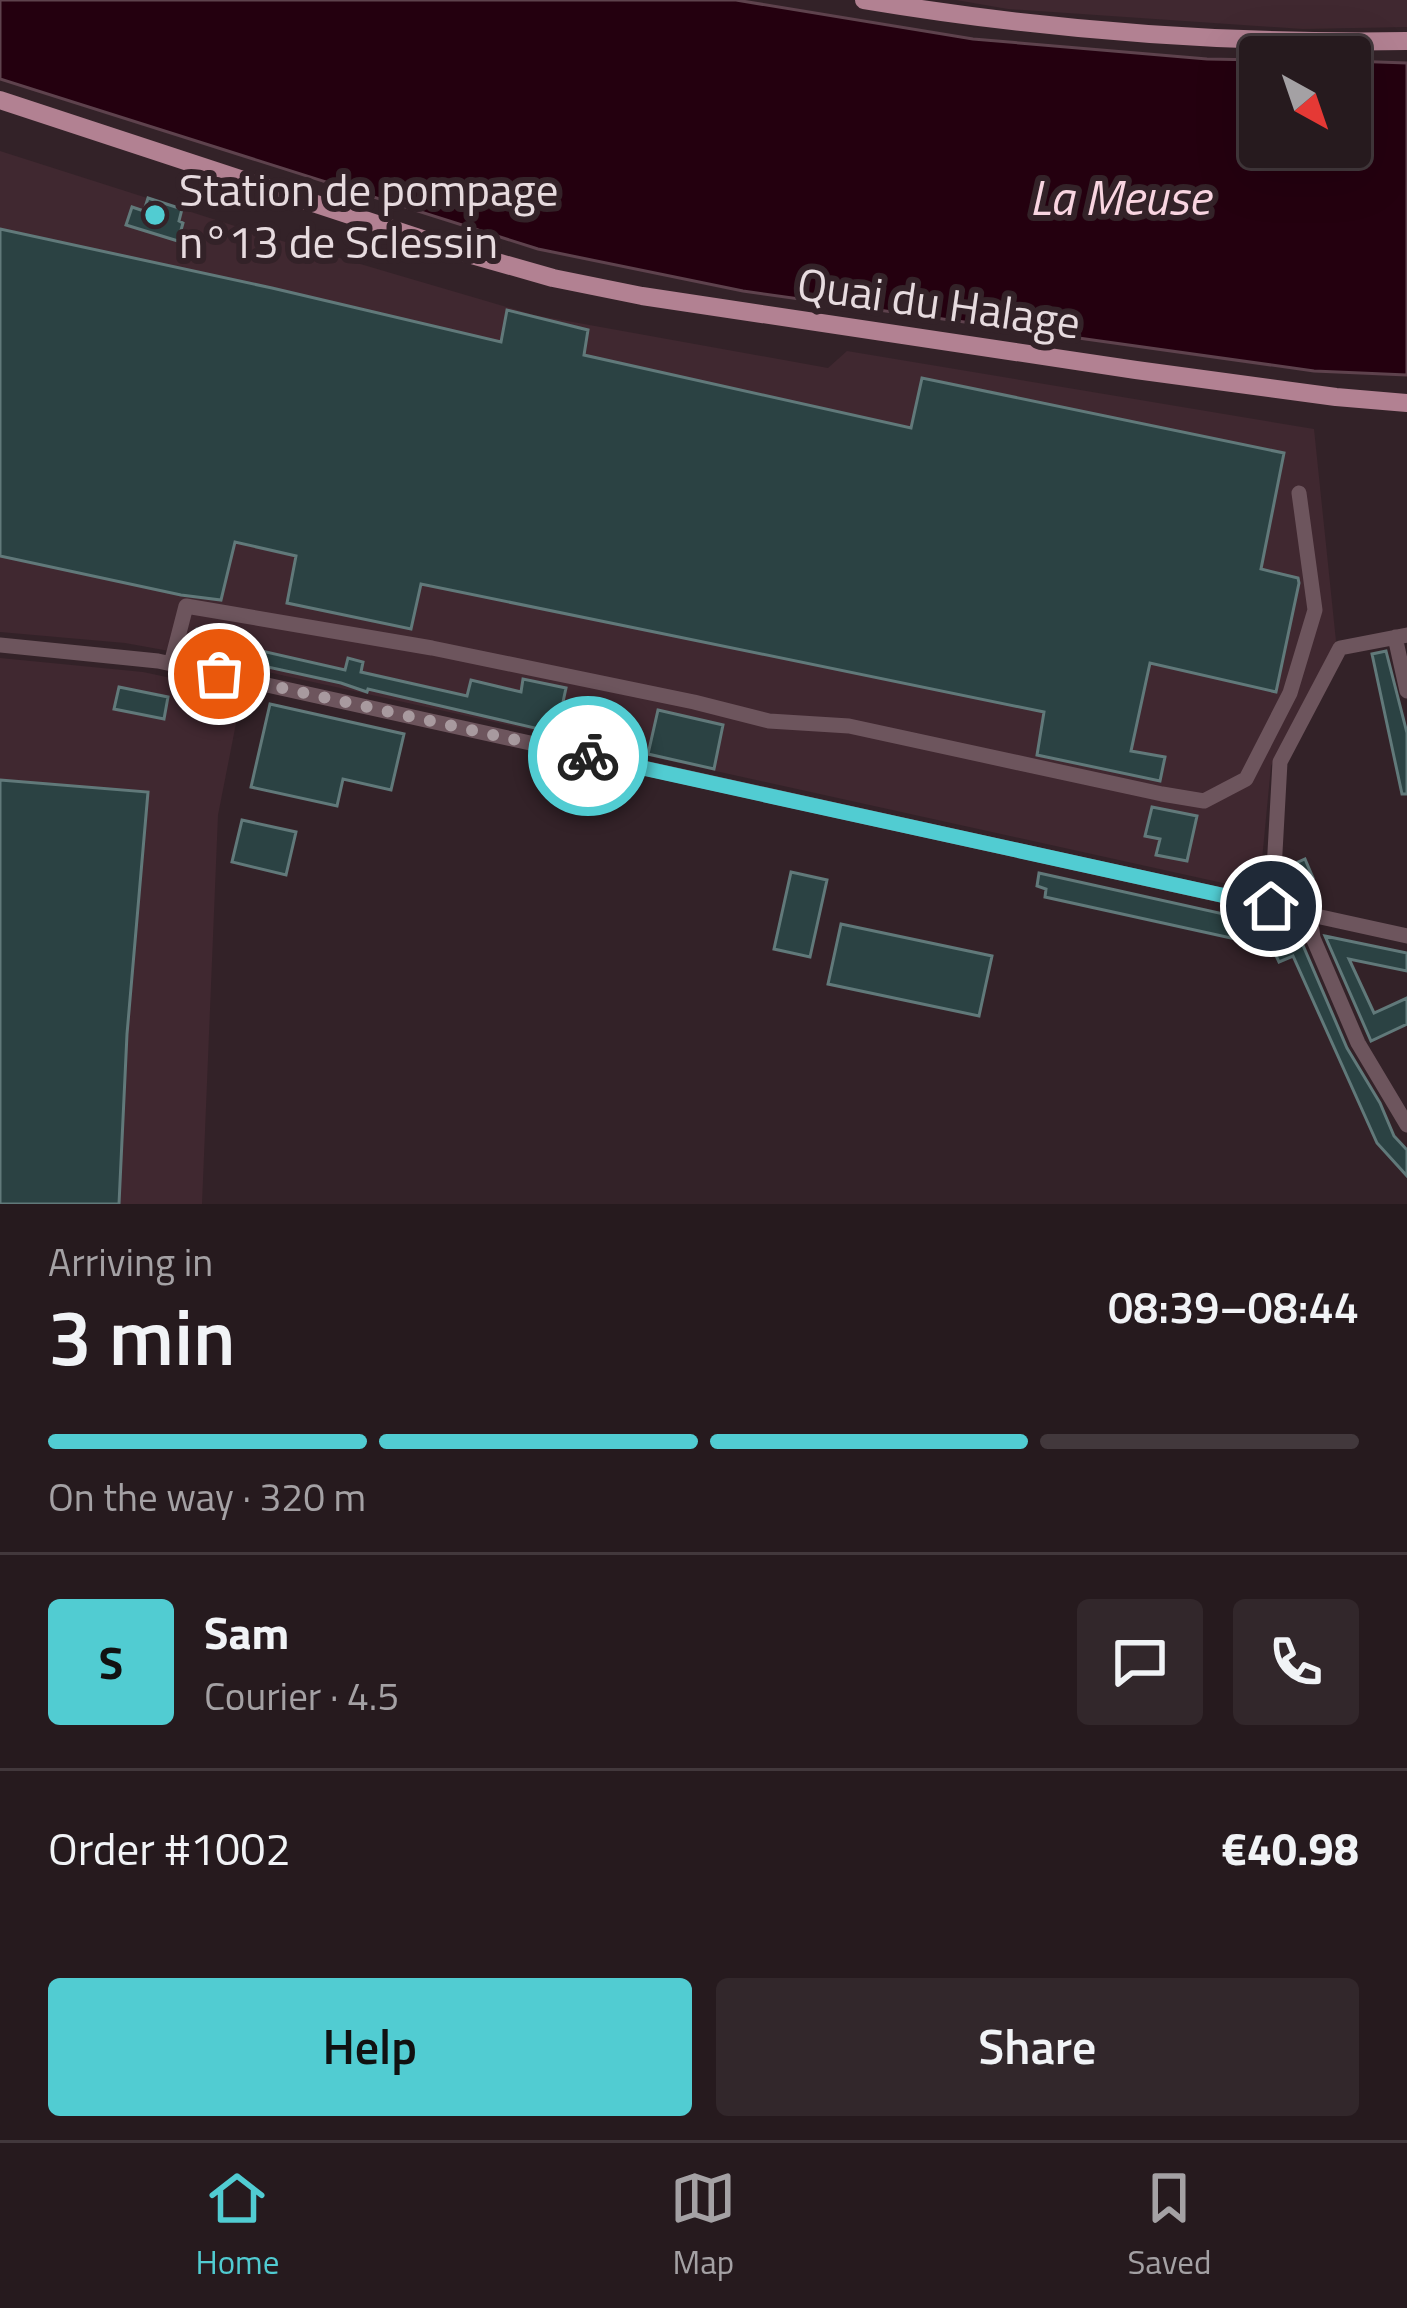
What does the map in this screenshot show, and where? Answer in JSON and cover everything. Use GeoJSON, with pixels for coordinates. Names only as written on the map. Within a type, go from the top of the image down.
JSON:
{"type":"FeatureCollection","features":[{"type":"Feature","properties":{"kind":"main road"},"geometry":{"type":"LineString","coordinates":[[864,0],[1101,30],[1261,40],[1407,41]]}},
{"type":"Feature","properties":{"kind":"main road","name":"Quai du Halage"},"geometry":{"type":"LineString","coordinates":[[0,100],[553,278],[642,296],[1222,382],[1407,403]]}},
{"type":"Feature","properties":{"kind":"street"},"geometry":{"type":"LineString","coordinates":[[171,664],[186,606],[432,648],[769,721],[849,726],[1204,801],[1246,779],[1291,693],[1315,610],[1298,493]]}},
{"type":"Feature","properties":{"kind":"street"},"geometry":{"type":"LineString","coordinates":[[1271,906],[1280,762],[1340,648],[1401,636],[1407,691]]}},
{"type":"Feature","properties":{"kind":"street"},"geometry":{"type":"LineString","coordinates":[[0,645],[171,664],[1407,936]]}},
{"type":"Feature","properties":{"kind":"street"},"geometry":{"type":"LineString","coordinates":[[1310,916],[1313,938],[1358,1043],[1407,1125]]}},
{"type":"Feature","properties":{"kind":"shaded area"},"geometry":{"type":"Polygon","coordinates":[[[956,0],[1407,0],[1407,27],[1303,29],[1008,9],[956,0]]]}},
{"type":"Feature","properties":{"kind":"shaded area"},"geometry":{"type":"Polygon","coordinates":[[[0,151],[534,315],[828,368],[847,351],[1314,429],[1336,641],[1271,766],[1259,891],[186,654],[125,643],[0,632],[0,151]]]}},
{"type":"Feature","properties":{"kind":"shaded area"},"geometry":{"type":"Polygon","coordinates":[[[0,658],[143,672],[242,693],[218,815],[202,1204],[0,1204],[0,658]]]}},
{"type":"Feature","properties":{"kind":"water","name":"La Meuse"},"geometry":{"type":"Polygon","coordinates":[[[0,0],[736,0],[973,39],[1239,60],[1239,168],[1371,168],[1371,62],[1407,63],[1407,375],[1314,371],[743,291],[538,249],[0,79],[0,0]]]}},
{"type":"Feature","properties":{"kind":"building","name":"Station de pompage n°13 de Sclessin"},"geometry":{"type":"Polygon","coordinates":[[[148,198],[182,209],[178,241],[126,225],[132,207],[144,211],[148,198]]]}},
{"type":"Feature","properties":{"kind":"building"},"geometry":{"type":"Polygon","coordinates":[[[0,229],[501,342],[507,310],[588,330],[584,355],[911,428],[922,378],[1284,453],[1261,569],[1298,578],[1299,583],[1276,692],[1150,663],[1131,751],[1165,757],[1160,781],[1037,755],[1044,712],[421,584],[411,629],[287,603],[296,556],[235,542],[221,600],[0,556],[0,229]]]}},
{"type":"Feature","properties":{"kind":"building"},"geometry":{"type":"Polygon","coordinates":[[[197,629],[236,638],[235,645],[345,670],[348,658],[363,662],[361,672],[467,696],[471,680],[521,692],[523,679],[566,688],[563,702],[599,710],[594,728],[628,735],[625,749],[341,683],[191,654],[197,629]]]}},
{"type":"Feature","properties":{"kind":"building"},"geometry":{"type":"Polygon","coordinates":[[[1386,651],[1407,733],[1407,794],[1402,794],[1372,654],[1386,651]]]}},
{"type":"Feature","properties":{"kind":"building"},"geometry":{"type":"Polygon","coordinates":[[[119,687],[168,697],[164,719],[114,709],[119,687]]]}},
{"type":"Feature","properties":{"kind":"building"},"geometry":{"type":"Polygon","coordinates":[[[270,704],[404,734],[391,790],[343,779],[337,806],[251,787],[270,704]]]}},
{"type":"Feature","properties":{"kind":"building"},"geometry":{"type":"Polygon","coordinates":[[[658,710],[723,725],[714,769],[648,754],[658,710]]]}},
{"type":"Feature","properties":{"kind":"building"},"geometry":{"type":"Polygon","coordinates":[[[0,780],[148,792],[127,1034],[119,1204],[0,1204],[0,780]]]}},
{"type":"Feature","properties":{"kind":"building"},"geometry":{"type":"Polygon","coordinates":[[[1152,807],[1197,816],[1187,861],[1156,855],[1160,839],[1145,836],[1152,807]]]}},
{"type":"Feature","properties":{"kind":"building"},"geometry":{"type":"Polygon","coordinates":[[[242,820],[296,832],[286,875],[232,862],[242,820]]]}},
{"type":"Feature","properties":{"kind":"building"},"geometry":{"type":"Polygon","coordinates":[[[1305,859],[1313,878],[1295,885],[1287,867],[1305,859]]]}},
{"type":"Feature","properties":{"kind":"building"},"geometry":{"type":"Polygon","coordinates":[[[791,872],[827,880],[810,957],[774,949],[791,872]]]}},
{"type":"Feature","properties":{"kind":"building"},"geometry":{"type":"Polygon","coordinates":[[[1039,873],[1300,931],[1347,1048],[1394,1136],[1407,1150],[1407,1176],[1377,1143],[1293,956],[1279,962],[1272,947],[1045,897],[1046,889],[1037,886],[1039,873]]]}},
{"type":"Feature","properties":{"kind":"building"},"geometry":{"type":"Polygon","coordinates":[[[841,924],[992,956],[979,1016],[828,984],[841,924]]]}},
{"type":"Feature","properties":{"kind":"building"},"geometry":{"type":"Polygon","coordinates":[[[1325,936],[1407,953],[1407,971],[1349,959],[1374,1013],[1407,998],[1407,1024],[1371,1041],[1325,936]]]}},
{"type":"Feature","properties":{"kind":"way so far"},"geometry":{"type":"LineString","coordinates":[[219,674],[588,756]]}},
{"type":"Feature","properties":{"kind":"place","name":"Station de pompage n°13 de Sclessin"},"geometry":{"type":"Point","coordinates":[155,215]}},
{"type":"Feature","properties":{"kind":"route"},"geometry":{"type":"LineString","coordinates":[[588,756],[1271,906]]}}]}
